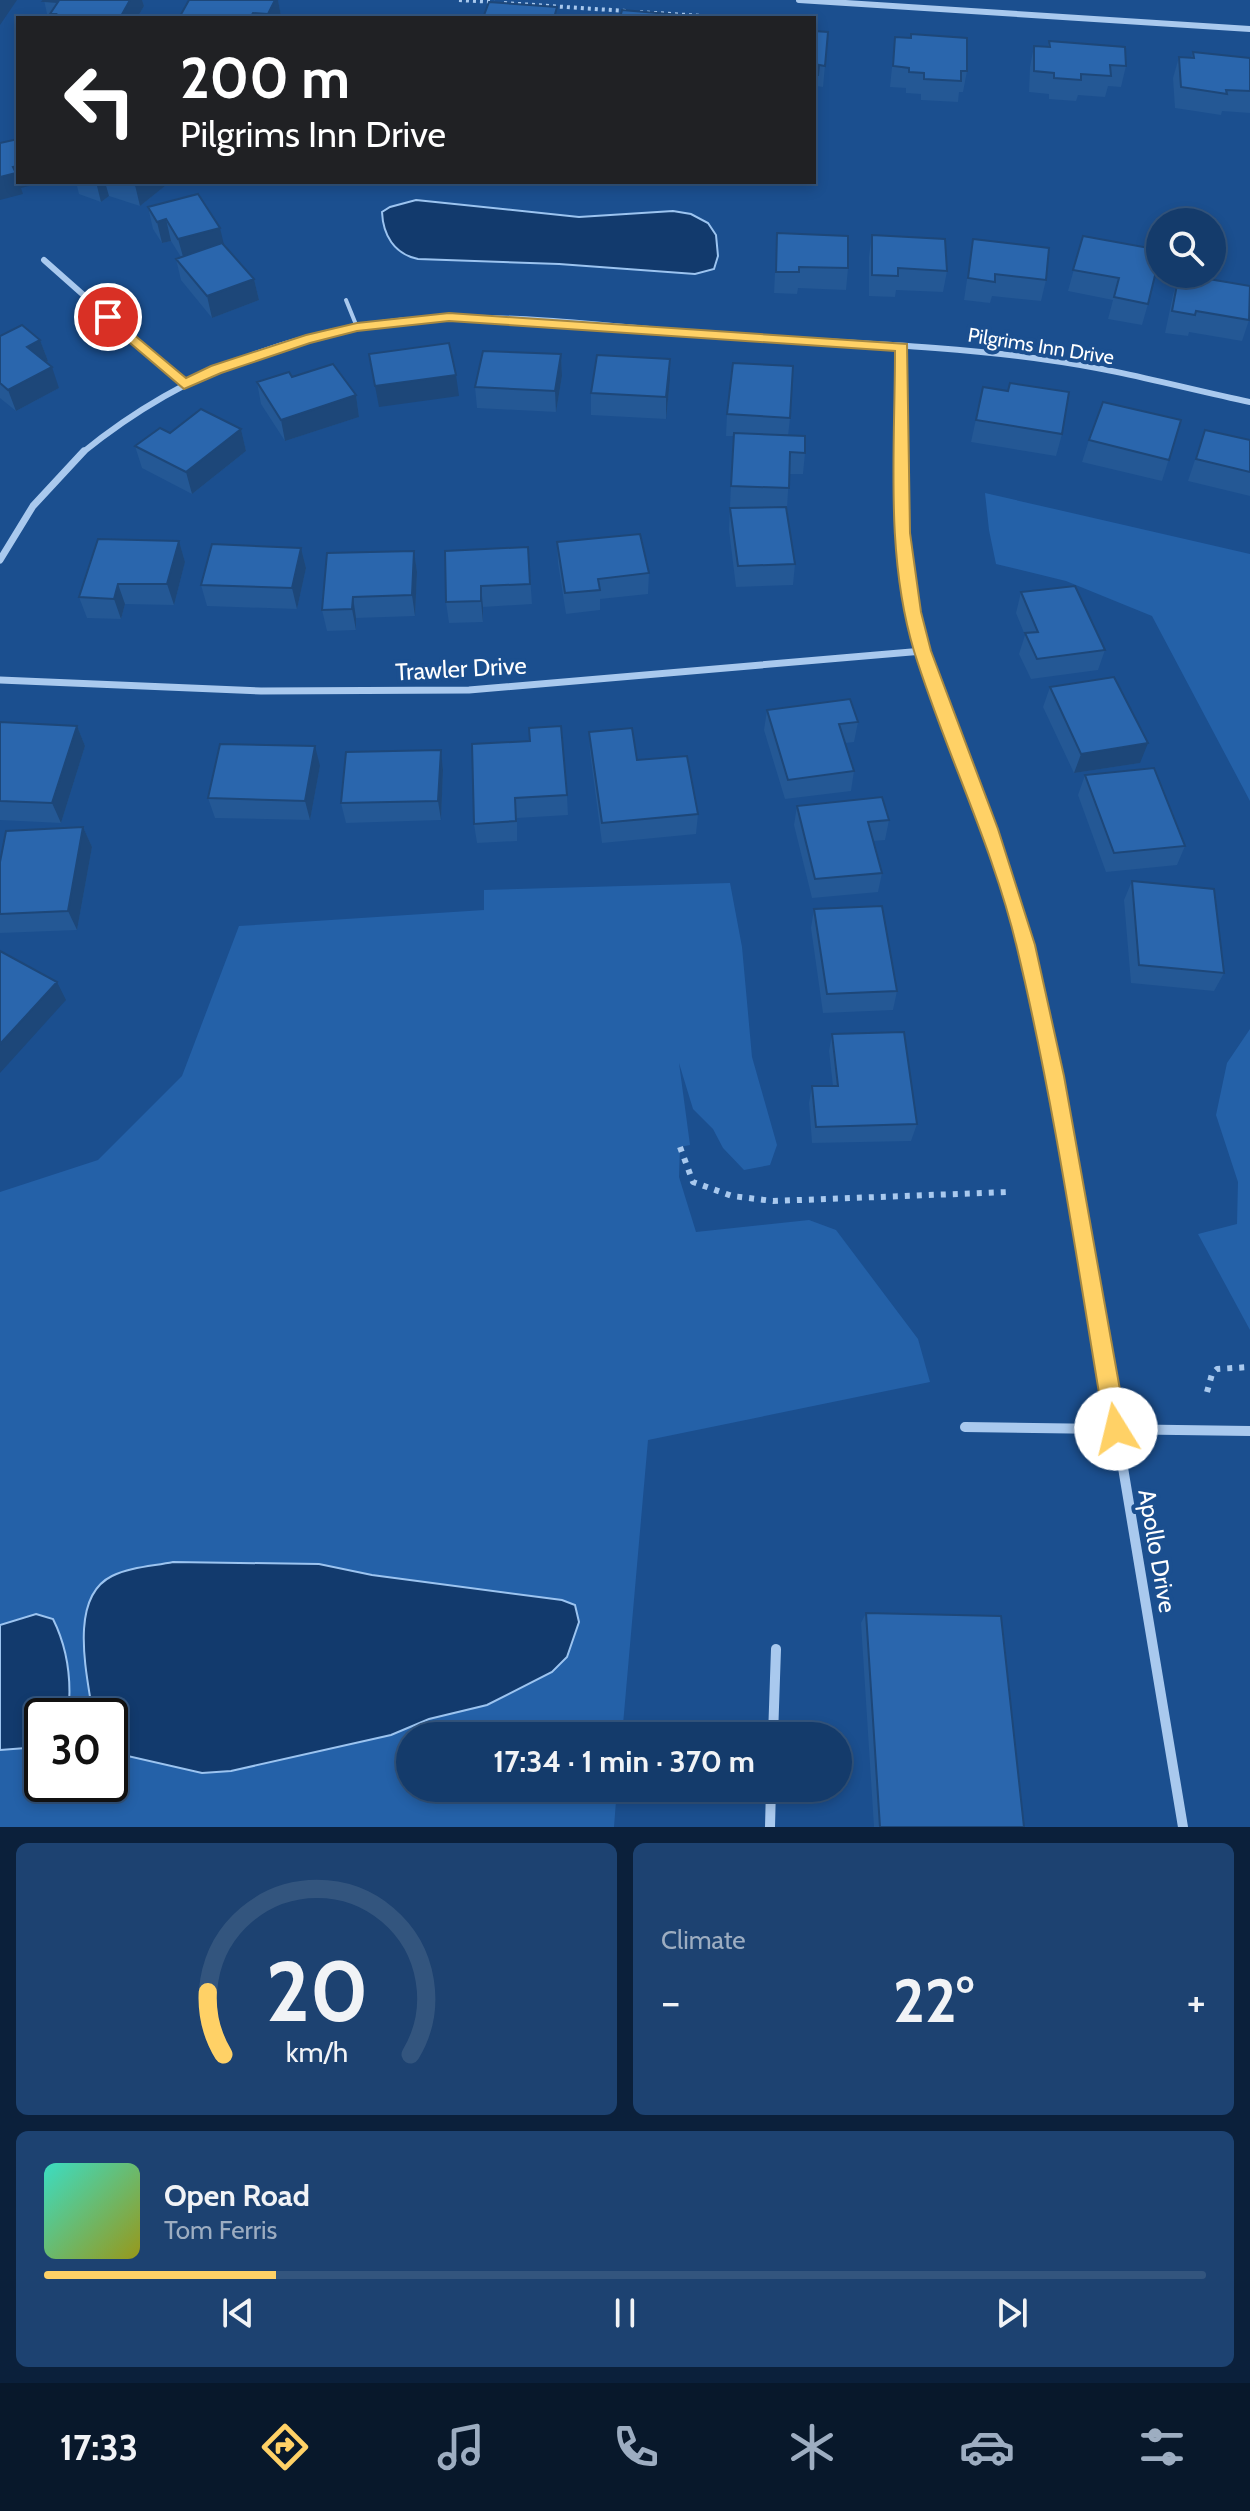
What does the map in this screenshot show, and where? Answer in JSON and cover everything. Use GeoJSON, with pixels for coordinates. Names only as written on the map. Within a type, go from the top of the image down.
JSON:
{"type":"FeatureCollection","features":[{"type":"Feature","properties":{"kind":"street"},"geometry":{"type":"LineString","coordinates":[[799,0],[1250,29]]}},
{"type":"Feature","properties":{"kind":"street"},"geometry":{"type":"LineString","coordinates":[[44,260],[184,384]]}},
{"type":"Feature","properties":{"kind":"street","name":"Pilgrims Inn Drive"},"geometry":{"type":"LineString","coordinates":[[0,560],[21,520],[76,455],[129,415],[184,384],[276,348],[357,327],[420,319],[472,318],[976,351],[1051,360],[1250,402]]}},
{"type":"Feature","properties":{"kind":"street","name":"Apollo Drive"},"geometry":{"type":"LineString","coordinates":[[902,347],[902,533],[906,572],[923,651],[989,829],[1026,945],[1067,1143],[1183,1827]]}},
{"type":"Feature","properties":{"kind":"street","name":"Trawler Drive"},"geometry":{"type":"LineString","coordinates":[[0,680],[277,691],[469,690],[923,651]]}},
{"type":"Feature","properties":{"kind":"street"},"geometry":{"type":"LineString","coordinates":[[965,1427],[1250,1431]]}},
{"type":"Feature","properties":{"kind":"street"},"geometry":{"type":"LineString","coordinates":[[773,1722],[776,1649]]}},
{"type":"Feature","properties":{"kind":"street"},"geometry":{"type":"LineString","coordinates":[[770,1827],[771,1802]]}},
{"type":"Feature","properties":{"kind":"lane"},"geometry":{"type":"LineString","coordinates":[[346,300],[357,327]]}},
{"type":"Feature","properties":{"kind":"path"},"geometry":{"type":"LineString","coordinates":[[459,0],[703,16]]}},
{"type":"Feature","properties":{"kind":"path"},"geometry":{"type":"LineString","coordinates":[[680,1147],[693,1182],[711,1192],[737,1199],[773,1201],[1009,1192]]}},
{"type":"Feature","properties":{"kind":"path"},"geometry":{"type":"LineString","coordinates":[[1207,1392],[1212,1374],[1217,1369],[1250,1367]]}},
{"type":"Feature","properties":{"kind":"shaded area"},"geometry":{"type":"Polygon","coordinates":[[[416,200],[579,217],[673,211],[691,214],[708,223],[716,235],[718,256],[714,269],[695,274],[559,264],[418,259],[402,253],[391,242],[382,212],[416,200]]]}},
{"type":"Feature","properties":{"kind":"shaded area"},"geometry":{"type":"Polygon","coordinates":[[[985,493],[1250,554],[1250,801],[1152,616],[1066,581],[996,564],[985,493]]]}},
{"type":"Feature","properties":{"kind":"shaded area"},"geometry":{"type":"Polygon","coordinates":[[[730,883],[742,947],[752,1057],[777,1145],[770,1165],[744,1170],[723,1148],[713,1129],[693,1109],[679,1063],[690,1145],[680,1147],[679,1177],[696,1232],[809,1220],[836,1230],[918,1339],[930,1382],[648,1440],[623,1722],[396,1722],[396,1802],[616,1802],[614,1827],[0,1827],[0,1192],[98,1160],[182,1076],[239,926],[484,910],[484,890],[730,883]]]}},
{"type":"Feature","properties":{"kind":"shaded area"},"geometry":{"type":"Polygon","coordinates":[[[1250,1029],[1250,1330],[1198,1234],[1237,1224],[1238,1182],[1216,1115],[1227,1063],[1250,1029]]]}},
{"type":"Feature","properties":{"kind":"shaded area"},"geometry":{"type":"Polygon","coordinates":[[[173,1562],[319,1564],[372,1575],[562,1600],[575,1605],[579,1622],[567,1657],[552,1672],[487,1705],[422,1722],[396,1722],[396,1733],[391,1735],[231,1771],[202,1773],[128,1756],[128,1698],[90,1698],[84,1640],[89,1602],[98,1587],[112,1576],[173,1562]]]}},
{"type":"Feature","properties":{"kind":"shaded area"},"geometry":{"type":"Polygon","coordinates":[[[36,1614],[53,1619],[65,1654],[69,1698],[24,1698],[24,1748],[0,1750],[0,1625],[36,1614]]]}},
{"type":"Feature","properties":{"kind":"building"},"geometry":{"type":"Polygon","coordinates":[[[130,0],[121,16],[55,16],[50,14],[58,2],[43,1],[130,0]]]}},
{"type":"Feature","properties":{"kind":"building"},"geometry":{"type":"Polygon","coordinates":[[[189,0],[275,0],[268,14],[180,16],[189,0]]]}},
{"type":"Feature","properties":{"kind":"building"},"geometry":{"type":"Polygon","coordinates":[[[489,2],[557,7],[555,16],[484,16],[489,2]]]}},
{"type":"Feature","properties":{"kind":"building"},"geometry":{"type":"Polygon","coordinates":[[[622,10],[692,16],[620,16],[622,10]]]}},
{"type":"Feature","properties":{"kind":"building"},"geometry":{"type":"Polygon","coordinates":[[[816,31],[828,32],[825,66],[819,65],[818,75],[816,31]]]}},
{"type":"Feature","properties":{"kind":"building"},"geometry":{"type":"Polygon","coordinates":[[[911,34],[967,38],[967,71],[961,71],[961,81],[924,79],[924,73],[893,66],[895,37],[911,38],[911,34]]]}},
{"type":"Feature","properties":{"kind":"building"},"geometry":{"type":"Polygon","coordinates":[[[1049,41],[1125,47],[1126,66],[1110,65],[1111,76],[1081,74],[1081,80],[1054,78],[1054,73],[1034,71],[1034,46],[1050,47],[1049,41]]]}},
{"type":"Feature","properties":{"kind":"building"},"geometry":{"type":"Polygon","coordinates":[[[1193,52],[1250,58],[1250,91],[1226,90],[1227,94],[1181,87],[1179,57],[1194,58],[1193,52]]]}},
{"type":"Feature","properties":{"kind":"building"},"geometry":{"type":"Polygon","coordinates":[[[16,139],[16,166],[13,167],[16,173],[0,177],[0,143],[16,139]]]}},
{"type":"Feature","properties":{"kind":"building"},"geometry":{"type":"Polygon","coordinates":[[[198,194],[220,228],[178,239],[166,219],[157,222],[148,207],[198,194]]]}},
{"type":"Feature","properties":{"kind":"building"},"geometry":{"type":"Polygon","coordinates":[[[777,233],[848,236],[848,268],[799,267],[799,272],[776,272],[777,233]]]}},
{"type":"Feature","properties":{"kind":"building"},"geometry":{"type":"Polygon","coordinates":[[[872,235],[945,239],[947,271],[898,268],[898,276],[872,275],[872,235]]]}},
{"type":"Feature","properties":{"kind":"building"},"geometry":{"type":"Polygon","coordinates":[[[1083,236],[1146,247],[1146,288],[1152,288],[1148,304],[1114,297],[1119,278],[1073,270],[1083,236]]]}},
{"type":"Feature","properties":{"kind":"building"},"geometry":{"type":"Polygon","coordinates":[[[973,239],[1049,248],[1046,280],[995,274],[995,282],[968,278],[973,239]]]}},
{"type":"Feature","properties":{"kind":"building"},"geometry":{"type":"Polygon","coordinates":[[[222,243],[254,279],[207,296],[176,259],[222,243]]]}},
{"type":"Feature","properties":{"kind":"building"},"geometry":{"type":"Polygon","coordinates":[[[1226,282],[1250,286],[1249,320],[1196,311],[1195,315],[1172,311],[1176,288],[1226,288],[1226,282]]]}},
{"type":"Feature","properties":{"kind":"building"},"geometry":{"type":"Polygon","coordinates":[[[22,325],[40,340],[27,347],[52,367],[8,390],[0,383],[0,336],[22,325]]]}},
{"type":"Feature","properties":{"kind":"building"},"geometry":{"type":"Polygon","coordinates":[[[449,343],[456,375],[375,386],[369,354],[449,343]]]}},
{"type":"Feature","properties":{"kind":"building"},"geometry":{"type":"Polygon","coordinates":[[[483,351],[561,354],[555,391],[475,387],[483,351]]]}},
{"type":"Feature","properties":{"kind":"building"},"geometry":{"type":"Polygon","coordinates":[[[597,355],[670,359],[666,397],[591,393],[597,355]]]}},
{"type":"Feature","properties":{"kind":"building"},"geometry":{"type":"Polygon","coordinates":[[[733,363],[793,366],[790,418],[727,414],[733,363]]]}},
{"type":"Feature","properties":{"kind":"building"},"geometry":{"type":"Polygon","coordinates":[[[333,364],[356,395],[281,420],[257,382],[289,372],[292,377],[333,364]]]}},
{"type":"Feature","properties":{"kind":"building"},"geometry":{"type":"Polygon","coordinates":[[[1010,383],[1069,392],[1062,434],[976,420],[983,387],[1008,391],[1010,383]]]}},
{"type":"Feature","properties":{"kind":"building"},"geometry":{"type":"Polygon","coordinates":[[[1103,402],[1181,420],[1169,460],[1089,440],[1103,402]]]}},
{"type":"Feature","properties":{"kind":"building"},"geometry":{"type":"Polygon","coordinates":[[[201,409],[241,429],[186,472],[135,446],[160,428],[170,433],[201,409]]]}},
{"type":"Feature","properties":{"kind":"building"},"geometry":{"type":"Polygon","coordinates":[[[1205,430],[1250,440],[1250,472],[1196,459],[1205,430]]]}},
{"type":"Feature","properties":{"kind":"building"},"geometry":{"type":"Polygon","coordinates":[[[734,433],[805,436],[805,453],[790,452],[789,488],[731,486],[734,433]]]}},
{"type":"Feature","properties":{"kind":"building"},"geometry":{"type":"Polygon","coordinates":[[[786,507],[795,564],[738,566],[730,508],[786,507]]]}},
{"type":"Feature","properties":{"kind":"building"},"geometry":{"type":"Polygon","coordinates":[[[640,534],[649,573],[598,579],[600,590],[565,593],[557,542],[640,534]]]}},
{"type":"Feature","properties":{"kind":"building"},"geometry":{"type":"Polygon","coordinates":[[[98,539],[179,541],[167,584],[118,584],[114,599],[79,597],[98,539]]]}},
{"type":"Feature","properties":{"kind":"building"},"geometry":{"type":"Polygon","coordinates":[[[212,544],[301,548],[292,588],[201,585],[212,544]]]}},
{"type":"Feature","properties":{"kind":"building"},"geometry":{"type":"Polygon","coordinates":[[[528,547],[530,584],[481,586],[481,601],[446,602],[445,551],[528,547]]]}},
{"type":"Feature","properties":{"kind":"building"},"geometry":{"type":"Polygon","coordinates":[[[414,551],[412,595],[353,597],[352,609],[322,610],[327,553],[414,551]]]}},
{"type":"Feature","properties":{"kind":"building"},"geometry":{"type":"Polygon","coordinates":[[[1075,586],[1105,650],[1037,659],[1025,633],[1038,632],[1021,592],[1075,586]]]}},
{"type":"Feature","properties":{"kind":"building"},"geometry":{"type":"Polygon","coordinates":[[[1114,677],[1148,743],[1081,754],[1050,687],[1114,677]]]}},
{"type":"Feature","properties":{"kind":"building"},"geometry":{"type":"Polygon","coordinates":[[[850,699],[858,722],[839,724],[854,771],[788,780],[767,710],[850,699]]]}},
{"type":"Feature","properties":{"kind":"building"},"geometry":{"type":"Polygon","coordinates":[[[0,722],[77,726],[52,803],[0,801],[0,722]]]}},
{"type":"Feature","properties":{"kind":"building"},"geometry":{"type":"Polygon","coordinates":[[[561,726],[567,795],[515,798],[516,821],[474,824],[472,744],[530,741],[529,728],[561,726]]]}},
{"type":"Feature","properties":{"kind":"building"},"geometry":{"type":"Polygon","coordinates":[[[632,728],[637,760],[687,756],[698,814],[602,823],[589,732],[632,728]]]}},
{"type":"Feature","properties":{"kind":"building"},"geometry":{"type":"Polygon","coordinates":[[[220,744],[315,746],[305,801],[208,798],[220,744]]]}},
{"type":"Feature","properties":{"kind":"building"},"geometry":{"type":"Polygon","coordinates":[[[441,750],[438,801],[341,803],[346,752],[441,750]]]}},
{"type":"Feature","properties":{"kind":"building"},"geometry":{"type":"Polygon","coordinates":[[[1154,768],[1185,846],[1114,853],[1085,775],[1154,768]]]}},
{"type":"Feature","properties":{"kind":"building"},"geometry":{"type":"Polygon","coordinates":[[[882,797],[889,820],[868,822],[882,873],[815,879],[797,806],[882,797]]]}},
{"type":"Feature","properties":{"kind":"building"},"geometry":{"type":"Polygon","coordinates":[[[83,827],[68,911],[0,914],[0,862],[6,831],[83,827]]]}},
{"type":"Feature","properties":{"kind":"building"},"geometry":{"type":"Polygon","coordinates":[[[1132,881],[1214,889],[1224,973],[1139,965],[1132,881]]]}},
{"type":"Feature","properties":{"kind":"building"},"geometry":{"type":"Polygon","coordinates":[[[882,906],[897,991],[827,994],[814,909],[882,906]]]}},
{"type":"Feature","properties":{"kind":"building"},"geometry":{"type":"Polygon","coordinates":[[[0,951],[57,982],[0,1044],[0,951]]]}},
{"type":"Feature","properties":{"kind":"building"},"geometry":{"type":"Polygon","coordinates":[[[904,1032],[917,1124],[816,1127],[812,1086],[838,1086],[832,1034],[904,1032]]]}},
{"type":"Feature","properties":{"kind":"building"},"geometry":{"type":"Polygon","coordinates":[[[866,1613],[1001,1616],[1024,1827],[880,1827],[866,1613]]]}},
{"type":"Feature","properties":{"kind":"route"},"geometry":{"type":"LineString","coordinates":[[108,317],[184,384],[276,348],[357,327],[449,317],[902,347],[902,533],[913,612],[923,651],[989,829],[1026,945],[1044,1020],[1116,1429]]}}]}
